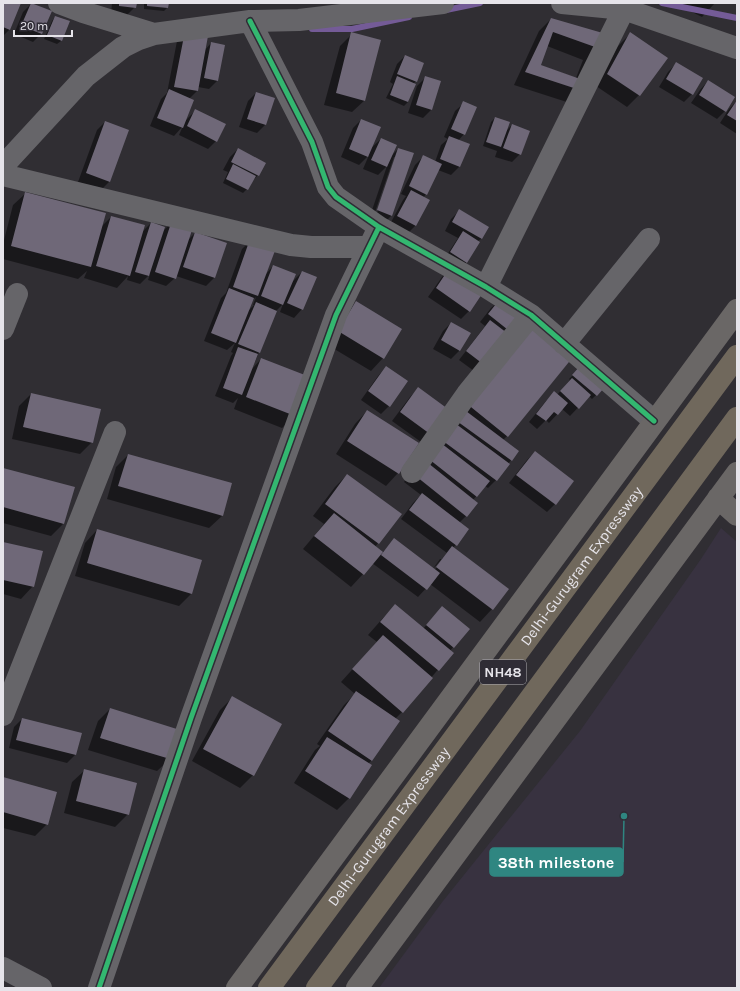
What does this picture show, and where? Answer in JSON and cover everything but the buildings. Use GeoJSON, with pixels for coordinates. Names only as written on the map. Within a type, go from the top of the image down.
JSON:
{"type":"FeatureCollection","features":[{"type":"Feature","properties":{"kind":"highway","name":"Delhi-Gurugram Expressway"},"geometry":{"type":"LineString","coordinates":[[269,988],[737,356]]}},
{"type":"Feature","properties":{"kind":"highway","name":"NH48"},"geometry":{"type":"LineString","coordinates":[[317,988],[737,418]]}},
{"type":"Feature","properties":{"kind":"main road"},"geometry":{"type":"LineString","coordinates":[[237,988],[737,310]]}},
{"type":"Feature","properties":{"kind":"main road"},"geometry":{"type":"LineString","coordinates":[[357,988],[737,473]]}},
{"type":"Feature","properties":{"kind":"main road"},"geometry":{"type":"LineString","coordinates":[[718,498],[737,515]]}},
{"type":"Feature","properties":{"kind":"street"},"geometry":{"type":"LineString","coordinates":[[59,3],[154,34]]}},
{"type":"Feature","properties":{"kind":"street"},"geometry":{"type":"LineString","coordinates":[[3,166],[86,76],[124,47],[154,34],[250,21],[298,12],[443,3]]}},
{"type":"Feature","properties":{"kind":"street"},"geometry":{"type":"LineString","coordinates":[[562,3],[626,6],[737,48]]}},
{"type":"Feature","properties":{"kind":"street"},"geometry":{"type":"LineString","coordinates":[[486,287],[626,6]]}},
{"type":"Feature","properties":{"kind":"street"},"geometry":{"type":"LineString","coordinates":[[250,21],[312,142],[328,187],[336,197],[378,227],[486,287],[531,316],[654,421]]}},
{"type":"Feature","properties":{"kind":"street"},"geometry":{"type":"LineString","coordinates":[[3,176],[291,245],[311,247],[369,247]]}},
{"type":"Feature","properties":{"kind":"street"},"geometry":{"type":"LineString","coordinates":[[99,988],[193,711],[336,314],[378,227]]}},
{"type":"Feature","properties":{"kind":"street"},"geometry":{"type":"LineString","coordinates":[[564,344],[649,240]]}},
{"type":"Feature","properties":{"kind":"street"},"geometry":{"type":"LineString","coordinates":[[3,329],[17,294]]}},
{"type":"Feature","properties":{"kind":"street"},"geometry":{"type":"LineString","coordinates":[[412,472],[467,394],[531,316]]}},
{"type":"Feature","properties":{"kind":"street"},"geometry":{"type":"LineString","coordinates":[[3,715],[115,432]]}},
{"type":"Feature","properties":{"kind":"street"},"geometry":{"type":"LineString","coordinates":[[3,968],[41,988]]}},
{"type":"Feature","properties":{"kind":"shaded area"},"geometry":{"type":"Polygon","coordinates":[[[721,528],[737,542],[737,988],[379,988],[443,901],[580,731],[701,559],[721,528]]]}},
{"type":"Feature","properties":{"kind":"waterway"},"geometry":{"type":"LineString","coordinates":[[446,10],[480,3]]}},
{"type":"Feature","properties":{"kind":"waterway"},"geometry":{"type":"LineString","coordinates":[[662,3],[737,18]]}},
{"type":"Feature","properties":{"kind":"waterway"},"geometry":{"type":"LineString","coordinates":[[312,29],[352,29],[409,17]]}},
{"type":"Feature","properties":{"kind":"cycle path"},"geometry":{"type":"LineString","coordinates":[[250,21],[312,142],[328,187],[336,197],[379,227],[486,287],[531,315],[654,421]]}},
{"type":"Feature","properties":{"kind":"cycle path"},"geometry":{"type":"LineString","coordinates":[[99,988],[191,718],[336,315],[379,227]]}},
{"type":"Feature","properties":{"kind":"place","name":"38th milestone"},"geometry":{"type":"Point","coordinates":[624,816]}}]}
